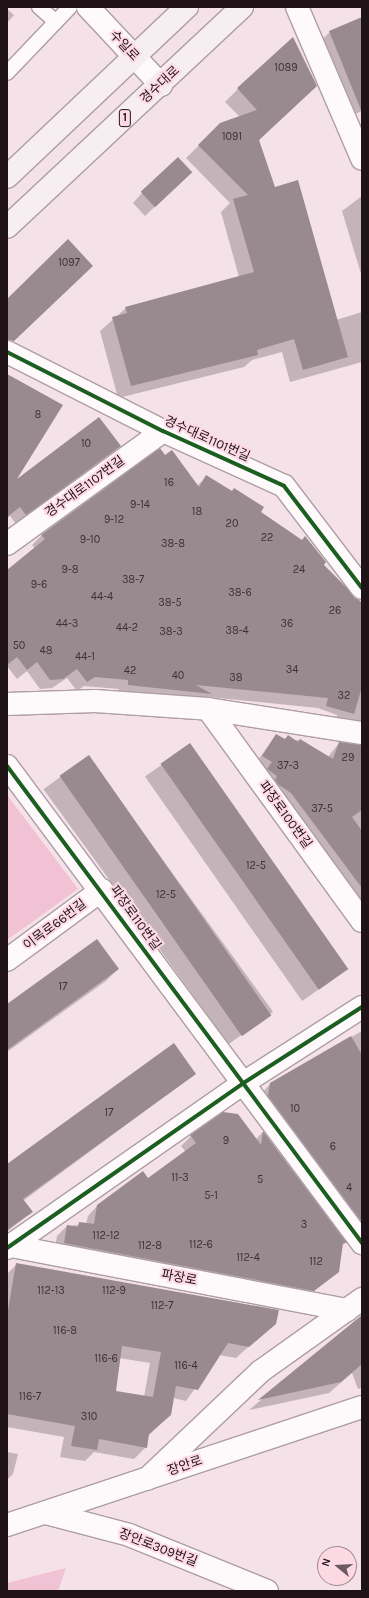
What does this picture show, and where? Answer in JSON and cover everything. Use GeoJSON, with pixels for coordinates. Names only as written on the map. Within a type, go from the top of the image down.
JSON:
{"type":"FeatureCollection","features":[{"type":"Feature","properties":{"kind":"main road"},"geometry":{"type":"LineString","coordinates":[[7,176],[187,7]]}},
{"type":"Feature","properties":{"kind":"main road","name":"경수대로"},"geometry":{"type":"LineString","coordinates":[[7,227],[161,85],[242,7]]}},
{"type":"Feature","properties":{"kind":"street","name":"수일로"},"geometry":{"type":"LineString","coordinates":[[88,7],[161,85]]}},
{"type":"Feature","properties":{"kind":"street"},"geometry":{"type":"LineString","coordinates":[[297,7],[362,160]]}},
{"type":"Feature","properties":{"kind":"street","name":"경수대로1101번길"},"geometry":{"type":"LineString","coordinates":[[7,352],[162,431],[284,486],[362,588]]}},
{"type":"Feature","properties":{"kind":"street","name":"경수대로1107번길"},"geometry":{"type":"LineString","coordinates":[[7,544],[162,431]]}},
{"type":"Feature","properties":{"kind":"street"},"geometry":{"type":"LineString","coordinates":[[7,704],[95,701],[208,709],[362,733]]}},
{"type":"Feature","properties":{"kind":"street","name":"파장로100번길"},"geometry":{"type":"LineString","coordinates":[[208,709],[362,921]]}},
{"type":"Feature","properties":{"kind":"street","name":"파장로110번길"},"geometry":{"type":"LineString","coordinates":[[7,766],[102,890],[242,1084],[362,1243]]}},
{"type":"Feature","properties":{"kind":"street","name":"이목로66번길"},"geometry":{"type":"LineString","coordinates":[[7,960],[102,890]]}},
{"type":"Feature","properties":{"kind":"street"},"geometry":{"type":"LineString","coordinates":[[9,1247],[242,1084],[362,1007]]}},
{"type":"Feature","properties":{"kind":"street","name":"파장로"},"geometry":{"type":"LineString","coordinates":[[9,1247],[355,1305]]}},
{"type":"Feature","properties":{"kind":"street","name":"파장로"},"geometry":{"type":"LineString","coordinates":[[147,1479],[261,1370],[355,1305]]}},
{"type":"Feature","properties":{"kind":"street","name":"장안로"},"geometry":{"type":"LineString","coordinates":[[7,1525],[362,1407]]}},
{"type":"Feature","properties":{"kind":"street","name":"장안로309번길"},"geometry":{"type":"LineString","coordinates":[[46,1513],[129,1535],[267,1591]]}},
{"type":"Feature","properties":{"kind":"lane"},"geometry":{"type":"LineString","coordinates":[[39,7],[55,21]]}},
{"type":"Feature","properties":{"kind":"lane"},"geometry":{"type":"LineString","coordinates":[[7,73],[70,7]]}},
{"type":"Feature","properties":{"kind":"shaded area"},"geometry":{"type":"Polygon","coordinates":[[[7,795],[78,889],[7,940],[7,795]]]}},
{"type":"Feature","properties":{"kind":"shaded area"},"geometry":{"type":"Polygon","coordinates":[[[66,1568],[58,1591],[7,1591],[7,1583],[66,1568]]]}},
{"type":"Feature","properties":{"kind":"building"},"geometry":{"type":"Polygon","coordinates":[[[362,17],[362,110],[361,110],[329,31],[362,17]]]}},
{"type":"Feature","properties":{"kind":"building"},"geometry":{"type":"Polygon","coordinates":[[[293,37],[317,86],[259,140],[275,187],[298,180],[348,357],[303,370],[294,339],[257,350],[258,355],[131,386],[112,317],[127,313],[125,307],[254,272],[233,199],[248,195],[198,145],[220,123],[257,110],[237,88],[293,37]]]}},
{"type":"Feature","properties":{"kind":"building"},"geometry":{"type":"Polygon","coordinates":[[[178,157],[192,172],[155,207],[141,192],[178,157]]]}},
{"type":"Feature","properties":{"kind":"building"},"geometry":{"type":"Polygon","coordinates":[[[68,239],[93,266],[14,341],[7,340],[7,299],[68,239]]]}},
{"type":"Feature","properties":{"kind":"building"},"geometry":{"type":"Polygon","coordinates":[[[7,374],[63,405],[17,479],[99,417],[121,446],[26,515],[20,507],[7,517],[7,374]]]}},
{"type":"Feature","properties":{"kind":"building"},"geometry":{"type":"Polygon","coordinates":[[[160,448],[165,455],[172,450],[199,487],[206,475],[232,491],[234,488],[264,507],[261,512],[302,540],[305,536],[326,562],[324,565],[362,603],[362,687],[354,714],[326,706],[328,698],[196,685],[212,694],[128,685],[128,680],[95,677],[87,682],[77,669],[63,679],[50,680],[37,662],[27,670],[17,657],[7,665],[7,570],[45,539],[41,535],[160,448]]]}},
{"type":"Feature","properties":{"kind":"building"},"geometry":{"type":"Polygon","coordinates":[[[276,734],[285,739],[288,735],[298,742],[300,739],[333,759],[339,742],[362,745],[362,810],[352,817],[362,831],[362,888],[291,793],[279,785],[275,780],[277,776],[267,769],[272,762],[262,756],[276,734]]]}},
{"type":"Feature","properties":{"kind":"building"},"geometry":{"type":"Polygon","coordinates":[[[190,743],[348,969],[319,990],[161,764],[190,743]]]}},
{"type":"Feature","properties":{"kind":"building"},"geometry":{"type":"Polygon","coordinates":[[[89,755],[271,1015],[242,1036],[60,776],[89,755]]]}},
{"type":"Feature","properties":{"kind":"building"},"geometry":{"type":"Polygon","coordinates":[[[97,939],[119,969],[7,1050],[7,1004],[97,939]]]}},
{"type":"Feature","properties":{"kind":"building"},"geometry":{"type":"Polygon","coordinates":[[[351,1036],[362,1055],[362,1222],[268,1096],[270,1083],[351,1036]]]}},
{"type":"Feature","properties":{"kind":"building"},"geometry":{"type":"Polygon","coordinates":[[[174,1043],[196,1074],[23,1199],[33,1212],[7,1230],[7,1164],[174,1043]]]}},
{"type":"Feature","properties":{"kind":"building"},"geometry":{"type":"Polygon","coordinates":[[[223,1112],[238,1114],[261,1145],[263,1131],[347,1243],[343,1243],[339,1272],[314,1291],[64,1243],[67,1225],[78,1227],[79,1222],[94,1224],[97,1205],[143,1171],[148,1178],[196,1143],[190,1135],[223,1112]]]}},
{"type":"Feature","properties":{"kind":"building"},"geometry":{"type":"Polygon","coordinates":[[[16,1263],[279,1310],[276,1324],[249,1347],[228,1343],[198,1390],[176,1386],[171,1415],[149,1434],[147,1448],[99,1439],[97,1450],[71,1446],[75,1426],[7,1414],[7,1316],[16,1263]],[[122,1346],[116,1391],[153,1397],[161,1352],[122,1346]]]}},
{"type":"Feature","properties":{"kind":"building"},"geometry":{"type":"Polygon","coordinates":[[[362,1315],[362,1364],[341,1382],[258,1400],[362,1315]]]}},
{"type":"Feature","properties":{"kind":"cycle path"},"geometry":{"type":"LineString","coordinates":[[7,352],[163,431],[284,486],[362,588]]}},
{"type":"Feature","properties":{"kind":"cycle path"},"geometry":{"type":"LineString","coordinates":[[7,766],[362,1243]]}},
{"type":"Feature","properties":{"kind":"cycle path"},"geometry":{"type":"LineString","coordinates":[[7,1248],[242,1084],[362,1007]]}}]}
